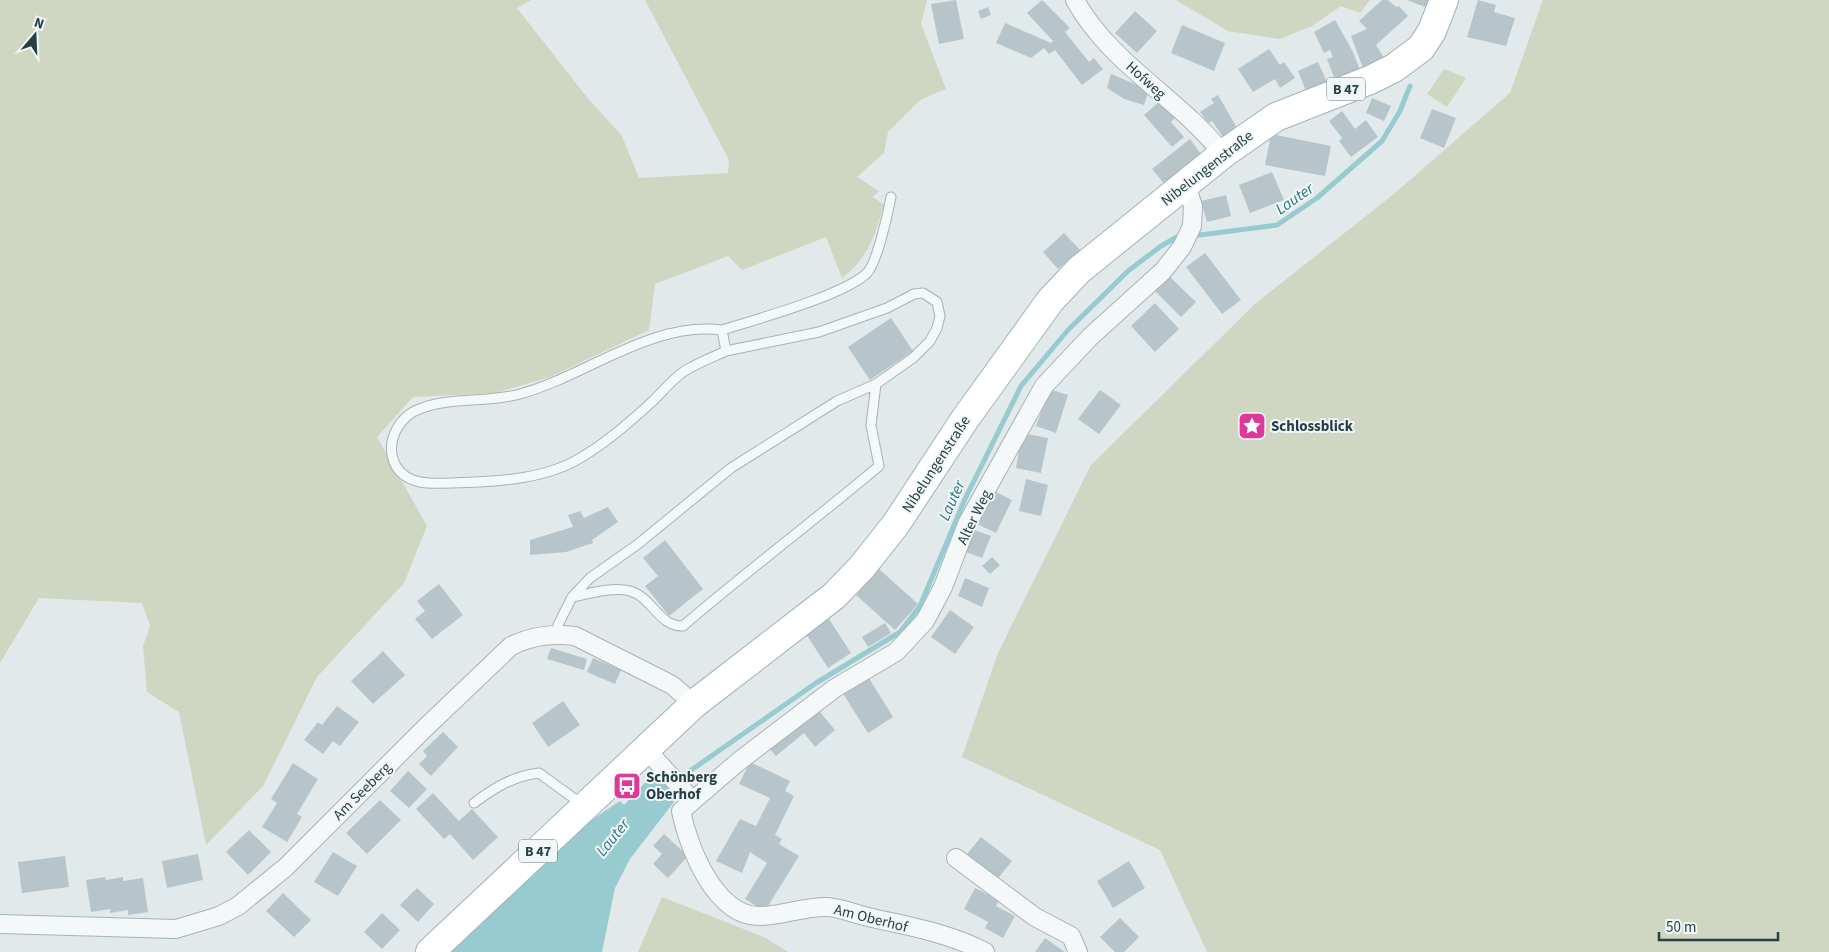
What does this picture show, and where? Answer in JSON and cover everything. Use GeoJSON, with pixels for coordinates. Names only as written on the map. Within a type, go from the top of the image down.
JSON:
{"type":"FeatureCollection","features":[{"type":"Feature","properties":{"kind":"main road","name":"Nibelungenstraße"},"geometry":{"type":"LineString","coordinates":[[430,952],[585,806],[653,757],[694,704],[834,596],[862,567],[896,524],[965,419],[1050,301],[1078,270],[1223,154],[1276,116],[1370,80],[1394,68],[1421,48],[1432,31],[1444,0]]}},
{"type":"Feature","properties":{"kind":"street","name":"Hofweg"},"geometry":{"type":"LineString","coordinates":[[1075,0],[1104,41],[1205,132],[1223,154]]}},
{"type":"Feature","properties":{"kind":"street","name":"Alter Weg"},"geometry":{"type":"LineString","coordinates":[[690,798],[835,688],[896,652],[925,621],[944,587],[967,524],[1044,386],[1090,338],[1163,271],[1182,248],[1192,226],[1193,206],[1184,186]]}},
{"type":"Feature","properties":{"kind":"street","name":"Am Seeberg"},"geometry":{"type":"LineString","coordinates":[[0,924],[176,929],[219,916],[238,906],[286,867],[425,728],[511,646],[528,638],[558,634],[575,636],[654,674],[672,685],[694,704]]}},
{"type":"Feature","properties":{"kind":"street"},"geometry":{"type":"LineString","coordinates":[[653,757],[690,798]]}},
{"type":"Feature","properties":{"kind":"street","name":"Am Oberhof"},"geometry":{"type":"LineString","coordinates":[[690,798],[681,810],[688,836],[716,894],[735,908],[759,916],[828,907],[911,927],[962,942],[985,952]]}},
{"type":"Feature","properties":{"kind":"street"},"geometry":{"type":"LineString","coordinates":[[956,858],[1035,917],[1071,936],[1078,952]]}},
{"type":"Feature","properties":{"kind":"lane"},"geometry":{"type":"LineString","coordinates":[[558,634],[558,625],[572,597],[590,578],[638,544],[731,468],[837,400],[876,384],[913,358],[930,341],[939,322],[940,311],[937,302],[928,295],[914,294],[888,308],[819,332],[726,351],[686,370],[628,423],[574,461],[541,473],[479,482],[428,484],[412,480],[399,470],[392,458],[390,446],[394,432],[415,410],[432,404],[487,401],[523,394],[673,331],[708,328],[722,330],[845,287],[868,272],[886,228],[892,197]]}},
{"type":"Feature","properties":{"kind":"lane"},"geometry":{"type":"LineString","coordinates":[[722,330],[726,351]]}},
{"type":"Feature","properties":{"kind":"lane"},"geometry":{"type":"LineString","coordinates":[[572,597],[621,590],[631,591],[641,596],[665,620],[674,626],[683,626],[751,568],[812,522],[879,466],[871,425],[876,384]]}},
{"type":"Feature","properties":{"kind":"lane"},"geometry":{"type":"LineString","coordinates":[[474,803],[498,786],[524,775],[539,774],[585,806]]}},
{"type":"Feature","properties":{"kind":"green space"},"geometry":{"type":"Polygon","coordinates":[[[0,0],[531,0],[517,8],[586,96],[622,136],[639,178],[728,173],[729,160],[645,0],[927,0],[921,24],[946,89],[920,100],[888,132],[884,153],[857,177],[879,191],[873,197],[884,205],[865,254],[842,278],[826,237],[742,270],[728,256],[655,284],[649,330],[550,377],[495,393],[413,397],[377,437],[427,526],[404,583],[317,677],[263,786],[206,845],[179,712],[147,692],[143,646],[150,626],[142,603],[39,598],[0,663],[0,0]]]}},
{"type":"Feature","properties":{"kind":"green space"},"geometry":{"type":"Polygon","coordinates":[[[1176,0],[1370,0],[1360,13],[1341,6],[1312,26],[1280,39],[1228,31],[1176,0]]]}},
{"type":"Feature","properties":{"kind":"green space"},"geometry":{"type":"Polygon","coordinates":[[[1543,0],[1829,0],[1829,952],[1207,952],[1160,850],[962,757],[998,653],[1091,465],[1255,304],[1395,193],[1510,93],[1543,0]]]}},
{"type":"Feature","properties":{"kind":"green space"},"geometry":{"type":"Polygon","coordinates":[[[1444,69],[1466,78],[1447,107],[1427,94],[1444,69]]]}},
{"type":"Feature","properties":{"kind":"green space"},"geometry":{"type":"Polygon","coordinates":[[[662,897],[764,937],[788,952],[638,952],[662,897]]]}},
{"type":"Feature","properties":{"kind":"water"},"geometry":{"type":"Polygon","coordinates":[[[655,772],[677,798],[630,859],[615,888],[602,952],[450,952],[590,821],[620,801],[624,805],[655,772]]]}},
{"type":"Feature","properties":{"kind":"building"},"geometry":{"type":"Polygon","coordinates":[[[956,0],[964,39],[939,44],[931,4],[956,0]]]}},
{"type":"Feature","properties":{"kind":"building"},"geometry":{"type":"Polygon","coordinates":[[[1042,0],[1070,28],[1065,32],[1089,62],[1094,58],[1103,69],[1082,85],[1055,50],[1049,54],[1044,48],[1031,58],[996,43],[1005,23],[1051,43],[1053,41],[1027,13],[1042,0]]]}},
{"type":"Feature","properties":{"kind":"building"},"geometry":{"type":"Polygon","coordinates":[[[1382,0],[1388,0],[1396,7],[1399,6],[1408,16],[1376,45],[1384,58],[1363,68],[1351,36],[1367,29],[1359,21],[1382,0]]]}},
{"type":"Feature","properties":{"kind":"building"},"geometry":{"type":"Polygon","coordinates":[[[1407,0],[1434,0],[1430,9],[1407,0]]]}},
{"type":"Feature","properties":{"kind":"building"},"geometry":{"type":"Polygon","coordinates":[[[1478,0],[1496,5],[1494,12],[1515,18],[1506,46],[1467,37],[1478,0]]]}},
{"type":"Feature","properties":{"kind":"building"},"geometry":{"type":"Polygon","coordinates":[[[988,7],[991,15],[981,19],[978,11],[988,7]]]}},
{"type":"Feature","properties":{"kind":"building"},"geometry":{"type":"Polygon","coordinates":[[[1135,11],[1157,31],[1137,53],[1115,33],[1135,11]]]}},
{"type":"Feature","properties":{"kind":"building"},"geometry":{"type":"Polygon","coordinates":[[[1335,20],[1352,50],[1360,70],[1335,80],[1327,59],[1333,57],[1330,50],[1324,53],[1314,32],[1335,20]]]}},
{"type":"Feature","properties":{"kind":"building"},"geometry":{"type":"Polygon","coordinates":[[[1182,25],[1225,43],[1214,71],[1171,53],[1182,25]]]}},
{"type":"Feature","properties":{"kind":"building"},"geometry":{"type":"Polygon","coordinates":[[[1269,49],[1280,65],[1284,62],[1295,78],[1280,88],[1275,79],[1253,92],[1238,69],[1269,49]]]}},
{"type":"Feature","properties":{"kind":"building"},"geometry":{"type":"Polygon","coordinates":[[[1318,62],[1327,82],[1306,91],[1298,71],[1318,62]]]}},
{"type":"Feature","properties":{"kind":"building"},"geometry":{"type":"Polygon","coordinates":[[[1111,74],[1149,90],[1144,105],[1124,99],[1107,88],[1111,74]]]}},
{"type":"Feature","properties":{"kind":"building"},"geometry":{"type":"Polygon","coordinates":[[[1218,95],[1237,128],[1223,137],[1212,121],[1208,123],[1200,112],[1214,103],[1211,99],[1218,95]]]}},
{"type":"Feature","properties":{"kind":"building"},"geometry":{"type":"Polygon","coordinates":[[[1372,98],[1391,106],[1384,121],[1366,113],[1372,98]]]}},
{"type":"Feature","properties":{"kind":"building"},"geometry":{"type":"Polygon","coordinates":[[[1160,101],[1175,118],[1171,122],[1184,137],[1172,147],[1144,115],[1160,101]]]}},
{"type":"Feature","properties":{"kind":"building"},"geometry":{"type":"Polygon","coordinates":[[[1432,109],[1456,118],[1444,148],[1420,138],[1432,109]]]}},
{"type":"Feature","properties":{"kind":"building"},"geometry":{"type":"Polygon","coordinates":[[[1342,111],[1355,129],[1366,120],[1378,137],[1351,157],[1339,141],[1342,138],[1329,121],[1342,111]]]}},
{"type":"Feature","properties":{"kind":"building"},"geometry":{"type":"Polygon","coordinates":[[[1271,134],[1331,146],[1325,176],[1265,165],[1271,134]]]}},
{"type":"Feature","properties":{"kind":"building"},"geometry":{"type":"Polygon","coordinates":[[[1190,139],[1203,157],[1167,187],[1152,169],[1190,139]]]}},
{"type":"Feature","properties":{"kind":"building"},"geometry":{"type":"Polygon","coordinates":[[[1272,172],[1284,200],[1250,213],[1239,185],[1272,172]]]}},
{"type":"Feature","properties":{"kind":"building"},"geometry":{"type":"Polygon","coordinates":[[[1226,195],[1231,216],[1207,222],[1201,201],[1226,195]]]}},
{"type":"Feature","properties":{"kind":"building"},"geometry":{"type":"Polygon","coordinates":[[[1064,233],[1080,250],[1058,269],[1043,252],[1064,233]]]}},
{"type":"Feature","properties":{"kind":"building"},"geometry":{"type":"Polygon","coordinates":[[[1205,253],[1241,300],[1222,314],[1186,267],[1205,253]]]}},
{"type":"Feature","properties":{"kind":"building"},"geometry":{"type":"Polygon","coordinates":[[[1170,277],[1196,302],[1181,317],[1155,291],[1170,277]]]}},
{"type":"Feature","properties":{"kind":"building"},"geometry":{"type":"Polygon","coordinates":[[[1155,303],[1179,329],[1155,352],[1131,326],[1155,303]]]}},
{"type":"Feature","properties":{"kind":"building"},"geometry":{"type":"Polygon","coordinates":[[[891,318],[913,351],[870,380],[848,347],[891,318]]]}},
{"type":"Feature","properties":{"kind":"building"},"geometry":{"type":"Polygon","coordinates":[[[1049,389],[1068,395],[1056,433],[1036,426],[1049,389]]]}},
{"type":"Feature","properties":{"kind":"building"},"geometry":{"type":"Polygon","coordinates":[[[1100,390],[1121,405],[1099,434],[1078,419],[1100,390]]]}},
{"type":"Feature","properties":{"kind":"building"},"geometry":{"type":"Polygon","coordinates":[[[1022,433],[1048,438],[1041,473],[1016,468],[1022,433]]]}},
{"type":"Feature","properties":{"kind":"building"},"geometry":{"type":"Polygon","coordinates":[[[1026,479],[1048,485],[1041,516],[1019,511],[1026,479]]]}},
{"type":"Feature","properties":{"kind":"building"},"geometry":{"type":"Polygon","coordinates":[[[992,490],[1012,500],[996,533],[975,523],[992,490]]]}},
{"type":"Feature","properties":{"kind":"building"},"geometry":{"type":"Polygon","coordinates":[[[608,507],[618,522],[592,540],[593,543],[566,552],[530,555],[530,540],[573,527],[568,515],[580,511],[584,518],[608,507]]]}},
{"type":"Feature","properties":{"kind":"building"},"geometry":{"type":"Polygon","coordinates":[[[972,529],[991,536],[982,558],[963,551],[972,529]]]}},
{"type":"Feature","properties":{"kind":"building"},"geometry":{"type":"Polygon","coordinates":[[[665,540],[703,589],[669,616],[645,586],[658,576],[643,558],[665,540]]]}},
{"type":"Feature","properties":{"kind":"building"},"geometry":{"type":"Polygon","coordinates":[[[992,557],[1000,565],[990,574],[982,566],[992,557]]]}},
{"type":"Feature","properties":{"kind":"building"},"geometry":{"type":"Polygon","coordinates":[[[879,569],[918,604],[895,630],[856,595],[879,569]]]}},
{"type":"Feature","properties":{"kind":"building"},"geometry":{"type":"Polygon","coordinates":[[[965,578],[989,588],[982,607],[958,596],[965,578]]]}},
{"type":"Feature","properties":{"kind":"building"},"geometry":{"type":"Polygon","coordinates":[[[439,584],[463,615],[432,639],[415,619],[425,611],[417,601],[439,584]]]}},
{"type":"Feature","properties":{"kind":"building"},"geometry":{"type":"Polygon","coordinates":[[[950,610],[974,627],[955,654],[931,637],[950,610]]]}},
{"type":"Feature","properties":{"kind":"building"},"geometry":{"type":"Polygon","coordinates":[[[829,619],[851,653],[828,668],[806,634],[829,619]]]}},
{"type":"Feature","properties":{"kind":"building"},"geometry":{"type":"Polygon","coordinates":[[[885,623],[891,633],[868,647],[862,637],[885,623]]]}},
{"type":"Feature","properties":{"kind":"building"},"geometry":{"type":"Polygon","coordinates":[[[551,648],[587,659],[584,670],[547,659],[551,648]]]}},
{"type":"Feature","properties":{"kind":"building"},"geometry":{"type":"Polygon","coordinates":[[[383,651],[405,675],[373,704],[351,681],[383,651]]]}},
{"type":"Feature","properties":{"kind":"building"},"geometry":{"type":"Polygon","coordinates":[[[593,658],[621,670],[615,684],[587,672],[593,658]]]}},
{"type":"Feature","properties":{"kind":"building"},"geometry":{"type":"Polygon","coordinates":[[[867,675],[893,717],[868,733],[842,692],[867,675]]]}},
{"type":"Feature","properties":{"kind":"building"},"geometry":{"type":"Polygon","coordinates":[[[563,701],[580,725],[548,747],[532,723],[563,701]]]}},
{"type":"Feature","properties":{"kind":"building"},"geometry":{"type":"Polygon","coordinates":[[[337,706],[359,722],[340,746],[333,741],[323,754],[304,740],[318,722],[322,725],[337,706]]]}},
{"type":"Feature","properties":{"kind":"building"},"geometry":{"type":"Polygon","coordinates":[[[815,706],[835,730],[815,747],[804,733],[776,756],[767,746],[815,706]]]}},
{"type":"Feature","properties":{"kind":"building"},"geometry":{"type":"Polygon","coordinates":[[[443,732],[458,747],[431,776],[419,764],[427,756],[423,751],[443,732]]]}},
{"type":"Feature","properties":{"kind":"building"},"geometry":{"type":"Polygon","coordinates":[[[750,762],[790,781],[785,791],[794,796],[775,835],[782,839],[779,844],[799,856],[765,911],[745,899],[767,863],[750,852],[742,873],[716,861],[740,819],[756,826],[770,798],[739,784],[750,762]]]}},
{"type":"Feature","properties":{"kind":"building"},"geometry":{"type":"Polygon","coordinates":[[[293,763],[318,779],[297,814],[302,817],[287,842],[262,827],[277,803],[271,799],[293,763]]]}},
{"type":"Feature","properties":{"kind":"building"},"geometry":{"type":"Polygon","coordinates":[[[408,771],[427,789],[409,808],[390,791],[408,771]]]}},
{"type":"Feature","properties":{"kind":"building"},"geometry":{"type":"Polygon","coordinates":[[[433,793],[459,821],[472,809],[498,837],[473,860],[450,834],[444,839],[416,809],[433,793]]]}},
{"type":"Feature","properties":{"kind":"building"},"geometry":{"type":"Polygon","coordinates":[[[380,800],[401,820],[367,854],[346,833],[380,800]]]}},
{"type":"Feature","properties":{"kind":"building"},"geometry":{"type":"Polygon","coordinates":[[[249,830],[271,852],[248,875],[226,852],[249,830]]]}},
{"type":"Feature","properties":{"kind":"building"},"geometry":{"type":"Polygon","coordinates":[[[664,834],[688,856],[668,878],[653,864],[662,854],[653,846],[664,834]]]}},
{"type":"Feature","properties":{"kind":"building"},"geometry":{"type":"Polygon","coordinates":[[[981,837],[1012,861],[994,883],[963,859],[981,837]]]}},
{"type":"Feature","properties":{"kind":"building"},"geometry":{"type":"Polygon","coordinates":[[[333,852],[357,866],[338,896],[314,882],[333,852]]]}},
{"type":"Feature","properties":{"kind":"building"},"geometry":{"type":"Polygon","coordinates":[[[198,854],[203,880],[167,888],[162,861],[198,854]]]}},
{"type":"Feature","properties":{"kind":"building"},"geometry":{"type":"Polygon","coordinates":[[[65,856],[69,887],[22,893],[18,862],[65,856]]]}},
{"type":"Feature","properties":{"kind":"building"},"geometry":{"type":"Polygon","coordinates":[[[1129,861],[1145,888],[1113,908],[1097,881],[1129,861]]]}},
{"type":"Feature","properties":{"kind":"building"},"geometry":{"type":"Polygon","coordinates":[[[105,877],[106,880],[123,877],[123,881],[143,878],[148,912],[128,915],[128,910],[110,913],[110,909],[91,912],[86,880],[105,877]]]}},
{"type":"Feature","properties":{"kind":"building"},"geometry":{"type":"Polygon","coordinates":[[[417,888],[434,904],[418,922],[400,905],[417,888]]]}},
{"type":"Feature","properties":{"kind":"building"},"geometry":{"type":"Polygon","coordinates":[[[975,888],[999,900],[996,906],[1015,916],[1003,938],[985,928],[988,922],[964,909],[975,888]]]}},
{"type":"Feature","properties":{"kind":"building"},"geometry":{"type":"Polygon","coordinates":[[[283,893],[311,920],[294,937],[266,911],[283,893]]]}},
{"type":"Feature","properties":{"kind":"building"},"geometry":{"type":"Polygon","coordinates":[[[382,913],[400,930],[382,949],[364,932],[382,913]]]}},
{"type":"Feature","properties":{"kind":"building"},"geometry":{"type":"Polygon","coordinates":[[[1120,918],[1139,937],[1124,952],[1115,952],[1100,937],[1120,918]]]}},
{"type":"Feature","properties":{"kind":"building"},"geometry":{"type":"Polygon","coordinates":[[[1045,938],[1065,952],[1035,952],[1045,938]]]}},
{"type":"Feature","properties":{"kind":"waterway","name":"Lauter"},"geometry":{"type":"LineString","coordinates":[[1192,236],[1277,225],[1317,198],[1382,141],[1400,111],[1410,86]]}},
{"type":"Feature","properties":{"kind":"waterway","name":"Lauter"},"geometry":{"type":"LineString","coordinates":[[677,780],[816,683],[900,632],[920,606],[965,499],[1021,386],[1068,330],[1128,271],[1161,246],[1177,237],[1184,237]]}},
{"type":"Feature","properties":{"kind":"place","name":"Schlossblick"},"geometry":{"type":"Point","coordinates":[1252,426]}},
{"type":"Feature","properties":{"kind":"place","name":"Schönberg Oberhof"},"geometry":{"type":"Point","coordinates":[627,786]}}]}
